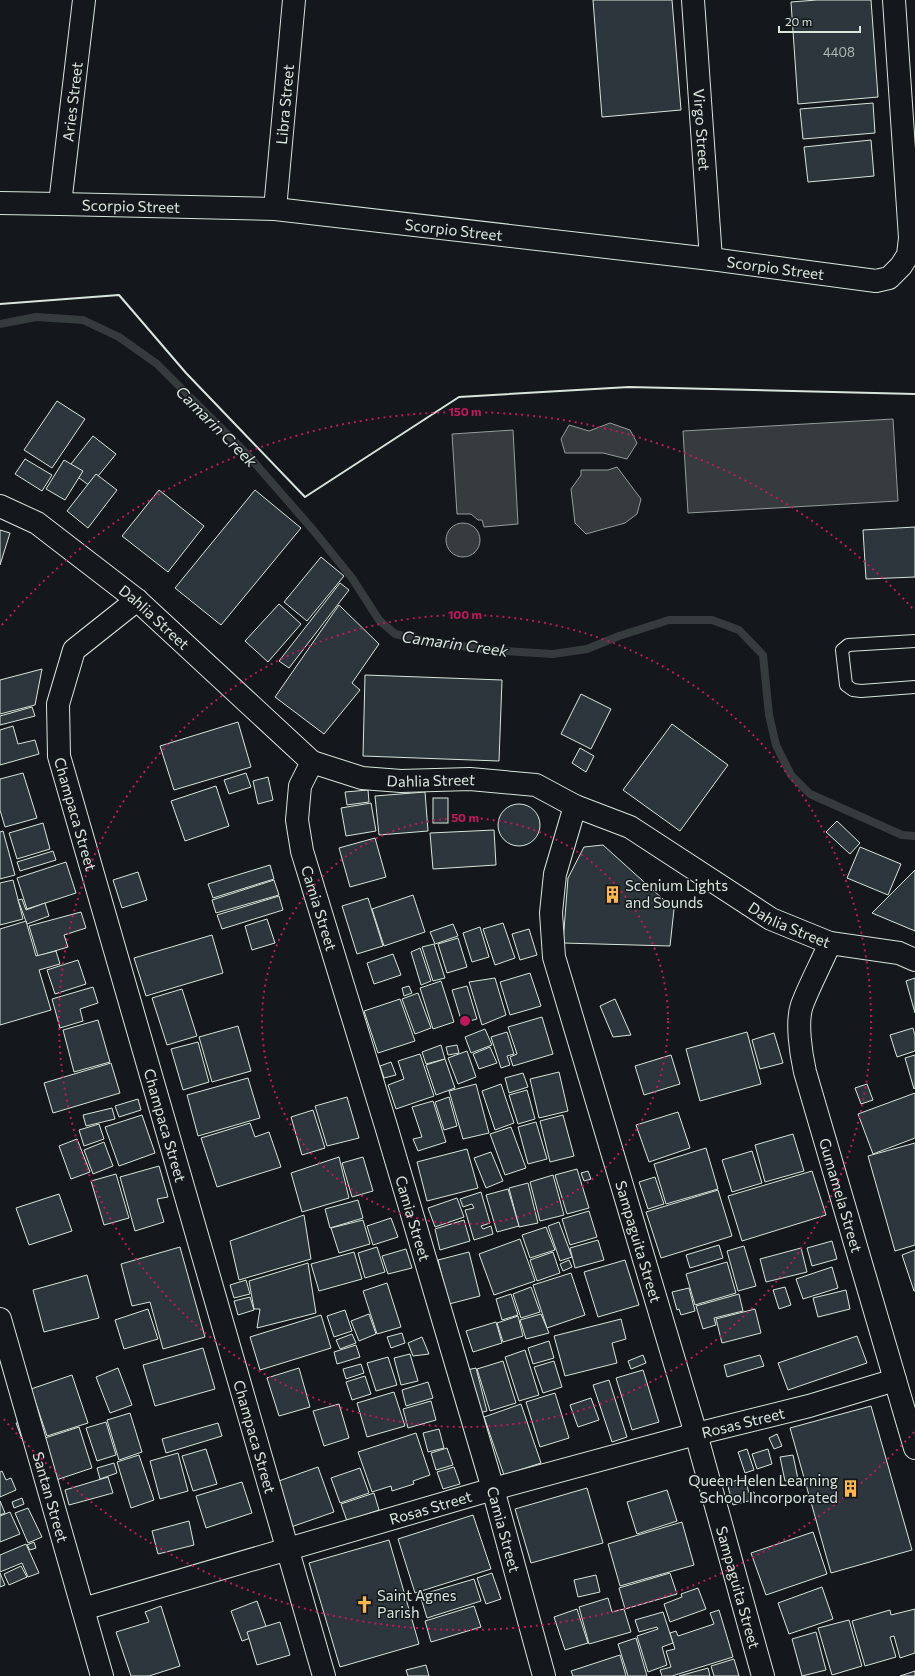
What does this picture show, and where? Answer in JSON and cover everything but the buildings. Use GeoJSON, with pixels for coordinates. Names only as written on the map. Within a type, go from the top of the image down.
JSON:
{"type":"FeatureCollection","features":[{"type":"Feature","properties":{"kind":"street","name":"Aries Street"},"geometry":{"type":"LineString","coordinates":[[60,204],[84,0]]}},
{"type":"Feature","properties":{"kind":"street","name":"Libra Street"},"geometry":{"type":"LineString","coordinates":[[275,209],[294,0]]}},
{"type":"Feature","properties":{"kind":"street","name":"Virgo Street"},"geometry":{"type":"LineString","coordinates":[[692,0],[711,259]]}},
{"type":"Feature","properties":{"kind":"street","name":"Scorpio Street"},"geometry":{"type":"LineString","coordinates":[[0,204],[275,209],[711,259],[876,281],[889,278],[901,266],[908,255],[910,238],[894,0]]}},
{"type":"Feature","properties":{"kind":"street","name":"Dahlia Street"},"geometry":{"type":"LineString","coordinates":[[0,506],[37,523],[137,600],[312,762],[362,778],[401,781],[470,779],[536,785],[575,806],[630,827],[771,919],[830,943],[899,953],[915,960]]}},
{"type":"Feature","properties":{"kind":"street","name":"Champaca Street"},"geometry":{"type":"LineString","coordinates":[[137,600],[74,650],[58,704],[59,756],[286,1550],[324,1676]]}},
{"type":"Feature","properties":{"kind":"street","name":"Camia Street"},"geometry":{"type":"LineString","coordinates":[[312,762],[300,786],[297,820],[302,851],[494,1489],[544,1676]]}},
{"type":"Feature","properties":{"kind":"street","name":"Sampaguita Street"},"geometry":{"type":"LineString","coordinates":[[575,806],[555,874],[551,913],[554,956],[696,1434],[763,1676]]}},
{"type":"Feature","properties":{"kind":"street","name":"Gumamela Street"},"geometry":{"type":"LineString","coordinates":[[830,943],[802,1006],[800,1053],[915,1448]]}},
{"type":"Feature","properties":{"kind":"street","name":"Santan Street"},"geometry":{"type":"LineString","coordinates":[[0,1319],[102,1676]]}},
{"type":"Feature","properties":{"kind":"street","name":"Rosas Street"},"geometry":{"type":"LineString","coordinates":[[83,1610],[494,1489],[696,1434],[809,1406],[895,1380]]}},
{"type":"Feature","properties":{"kind":"lane"},"geometry":{"type":"LineString","coordinates":[[915,641],[848,645],[842,650],[846,685],[853,690],[861,691],[915,687]]}},
{"type":"Feature","properties":{"kind":"shaded area"},"geometry":{"type":"Polygon","coordinates":[[[893,419],[898,501],[688,513],[683,431],[893,419]]]}},
{"type":"Feature","properties":{"kind":"shaded area"},"geometry":{"type":"Polygon","coordinates":[[[610,423],[630,430],[637,443],[627,459],[603,453],[565,453],[561,439],[569,425],[589,431],[610,423]]]}},
{"type":"Feature","properties":{"kind":"shaded area"},"geometry":{"type":"Polygon","coordinates":[[[513,430],[518,524],[484,527],[482,520],[478,520],[471,514],[457,514],[452,434],[513,430]]]}},
{"type":"Feature","properties":{"kind":"shaded area"},"geometry":{"type":"Polygon","coordinates":[[[617,467],[641,499],[637,514],[625,523],[586,534],[575,523],[571,489],[581,475],[581,470],[608,470],[617,467]]]}},
{"type":"Feature","properties":{"kind":"shaded area"},"geometry":{"type":"Polygon","coordinates":[[[463,523],[475,528],[480,540],[475,552],[463,557],[451,552],[446,540],[451,528],[463,523]]]}},
{"type":"Feature","properties":{"kind":"waterway","name":"Camarin Creek"},"geometry":{"type":"LineString","coordinates":[[0,324],[36,317],[83,320],[119,337],[157,364],[246,453],[314,531],[352,578],[379,620],[395,634],[422,640],[488,650],[553,654],[587,649],[619,636],[669,620],[712,620],[739,630],[763,655],[769,715],[776,745],[791,775],[810,794],[902,835],[915,836]]}},
{"type":"Feature","properties":{"kind":"wall"},"geometry":{"type":"LineString","coordinates":[[0,304],[119,295],[186,373],[305,497],[459,397],[629,387],[915,394]]}},
{"type":"Feature","properties":{"kind":"place","name":"Scenium Lights and Sounds"},"geometry":{"type":"Point","coordinates":[612,894]}},
{"type":"Feature","properties":{"kind":"place","name":"Queen Helen Learning School Incorporated"},"geometry":{"type":"Point","coordinates":[851,1489]}},
{"type":"Feature","properties":{"kind":"place","name":"Saint Agnes Parish"},"geometry":{"type":"Point","coordinates":[364,1604]}}]}
